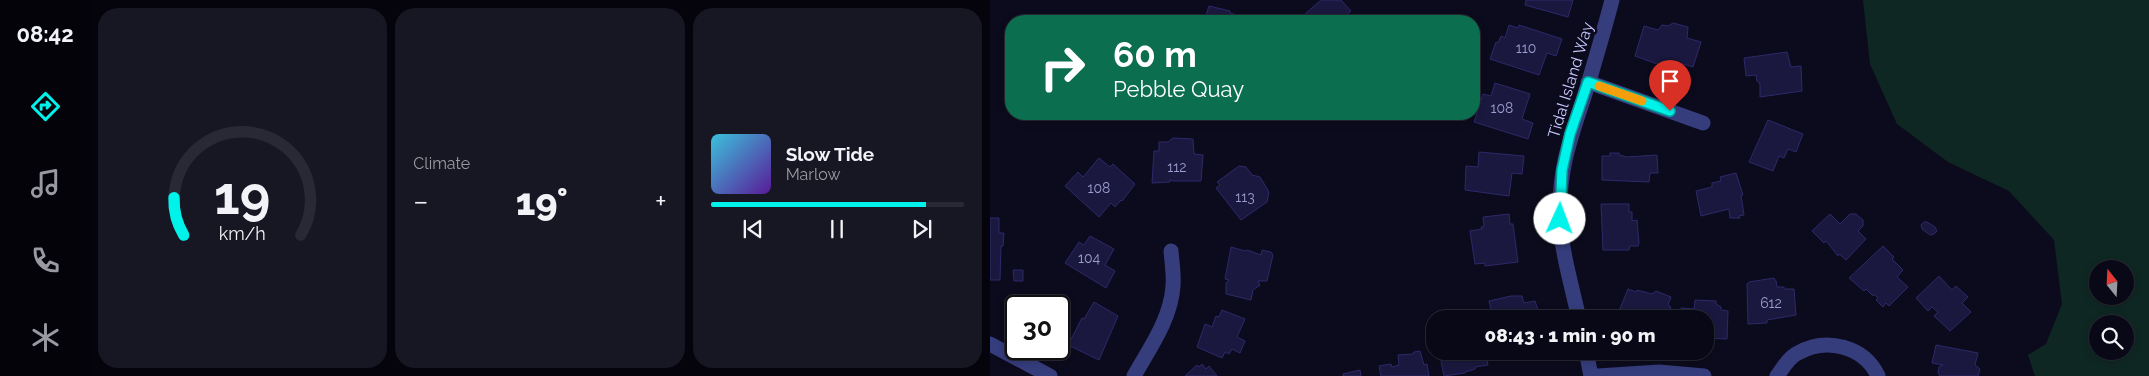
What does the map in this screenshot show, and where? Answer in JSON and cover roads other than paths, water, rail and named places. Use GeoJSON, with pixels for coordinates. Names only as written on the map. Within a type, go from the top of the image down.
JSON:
{"type":"FeatureCollection","features":[{"type":"Feature","properties":{"kind":"street","name":"Tidal Island Way"},"geometry":{"type":"LineString","coordinates":[[1577,310],[1560,219],[1561,182],[1570,134],[1588,82],[1612,0]]}},
{"type":"Feature","properties":{"kind":"street"},"geometry":{"type":"LineString","coordinates":[[1588,82],[1703,123]]}},
{"type":"Feature","properties":{"kind":"street"},"geometry":{"type":"LineString","coordinates":[[1134,376],[1155,338],[1168,307],[1173,288],[1171,251]]}},
{"type":"Feature","properties":{"kind":"street"},"geometry":{"type":"LineString","coordinates":[[990,344],[1050,376]]}},
{"type":"Feature","properties":{"kind":"street"},"geometry":{"type":"LineString","coordinates":[[1777,376],[1796,354],[1810,348],[1825,345],[1853,350],[1865,359],[1878,376]]}},
{"type":"Feature","properties":{"kind":"street"},"geometry":{"type":"LineString","coordinates":[[1588,360],[1591,376]]}},
{"type":"Feature","properties":{"kind":"street"},"geometry":{"type":"LineString","coordinates":[[1598,376],[1659,372],[1704,376]]}}]}
